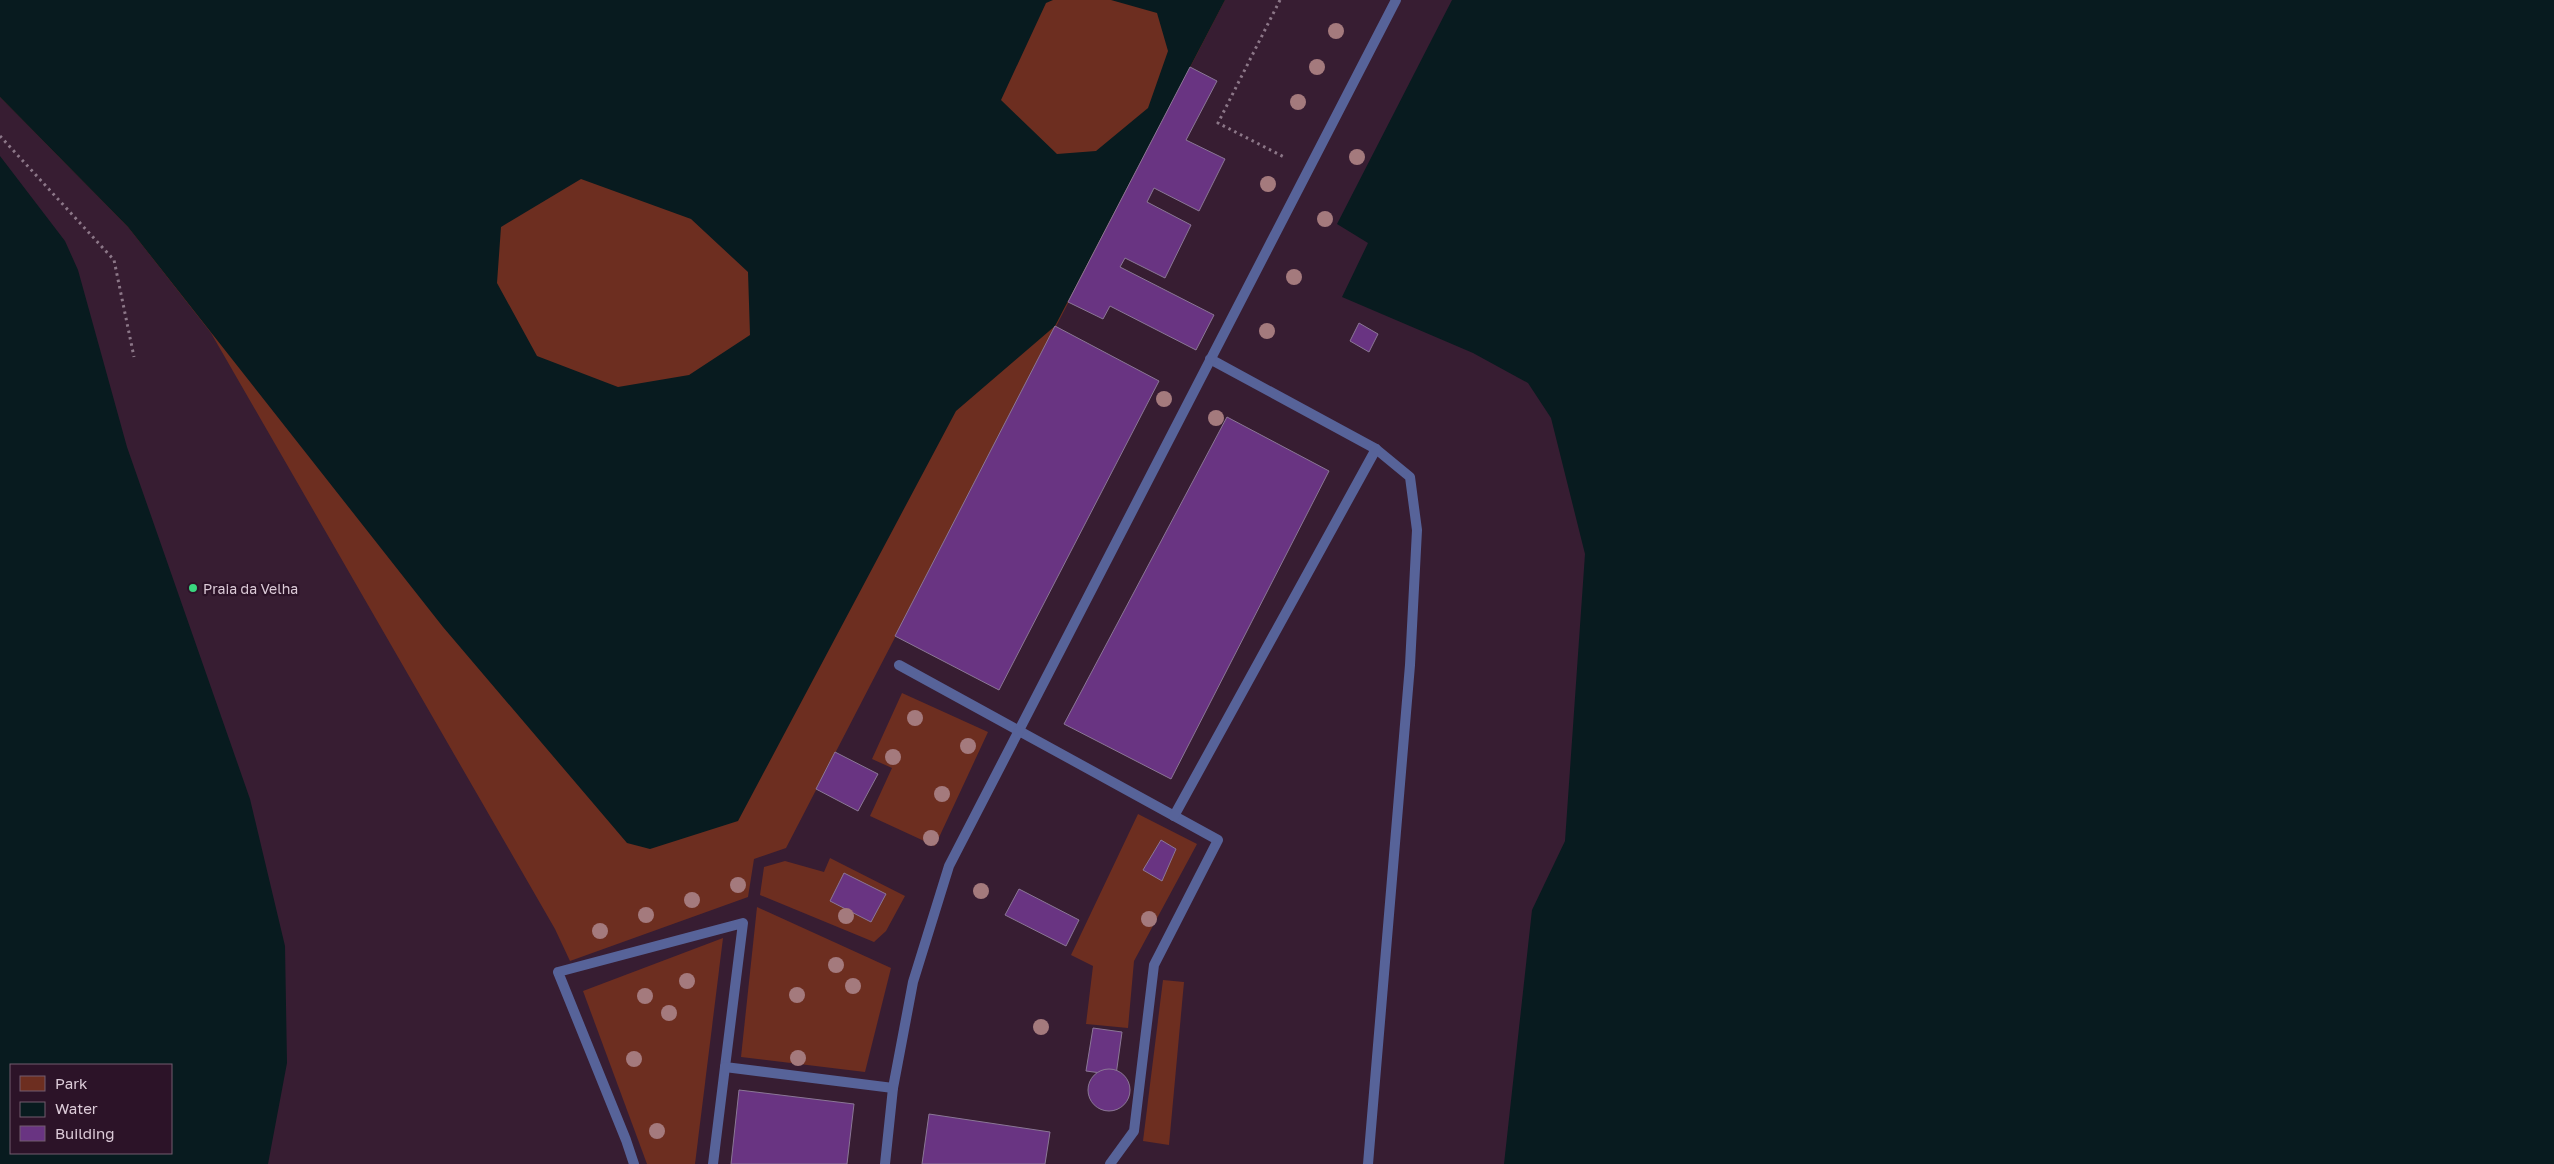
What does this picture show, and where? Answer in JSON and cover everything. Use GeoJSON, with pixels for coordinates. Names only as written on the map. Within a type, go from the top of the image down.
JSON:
{"type":"FeatureCollection","features":[{"type":"Feature","properties":{"kind":"lane"},"geometry":{"type":"LineString","coordinates":[[885,1164],[893,1088],[913,982],[949,866],[1396,0]]}},
{"type":"Feature","properties":{"kind":"lane"},"geometry":{"type":"LineString","coordinates":[[1210,359],[1376,449],[1410,477],[1417,530],[1409,674],[1368,1164]]}},
{"type":"Feature","properties":{"kind":"lane"},"geometry":{"type":"LineString","coordinates":[[1174,816],[1376,449]]}},
{"type":"Feature","properties":{"kind":"lane"},"geometry":{"type":"LineString","coordinates":[[899,665],[1218,840],[1154,965],[1134,1132],[1110,1164]]}},
{"type":"Feature","properties":{"kind":"lane"},"geometry":{"type":"LineString","coordinates":[[634,1164],[558,972],[743,923],[713,1164]]}},
{"type":"Feature","properties":{"kind":"lane"},"geometry":{"type":"LineString","coordinates":[[725,1067],[893,1088]]}},
{"type":"Feature","properties":{"kind":"path"},"geometry":{"type":"LineString","coordinates":[[1280,0],[1218,123],[1308,170]]}},
{"type":"Feature","properties":{"kind":"path"},"geometry":{"type":"LineString","coordinates":[[0,136],[114,260],[134,356]]}},
{"type":"Feature","properties":{"kind":"green space"},"geometry":{"type":"Polygon","coordinates":[[[0,0],[1225,0],[786,848],[754,859],[748,897],[570,961],[555,929],[211,333],[128,227],[0,97],[0,0]]]}},
{"type":"Feature","properties":{"kind":"green space"},"geometry":{"type":"Polygon","coordinates":[[[902,693],[988,732],[935,846],[870,816],[892,768],[872,759],[902,693]]]}},
{"type":"Feature","properties":{"kind":"green space"},"geometry":{"type":"Polygon","coordinates":[[[1138,814],[1197,844],[1134,961],[1128,1028],[1086,1024],[1093,966],[1071,955],[1138,814]]]}},
{"type":"Feature","properties":{"kind":"green space"},"geometry":{"type":"Polygon","coordinates":[[[830,858],[905,896],[886,931],[874,942],[760,895],[764,867],[785,861],[824,872],[830,858]]]}},
{"type":"Feature","properties":{"kind":"green space"},"geometry":{"type":"Polygon","coordinates":[[[757,907],[891,968],[865,1072],[741,1057],[757,907]]]}},
{"type":"Feature","properties":{"kind":"green space"},"geometry":{"type":"Polygon","coordinates":[[[723,938],[695,1164],[647,1164],[583,991],[723,938]]]}},
{"type":"Feature","properties":{"kind":"green space"},"geometry":{"type":"Polygon","coordinates":[[[1163,980],[1184,982],[1169,1145],[1143,1141],[1163,980]]]}},
{"type":"Feature","properties":{"kind":"water"},"geometry":{"type":"Polygon","coordinates":[[[0,0],[1053,0],[1046,3],[1001,100],[1057,154],[1096,151],[1148,108],[1168,51],[1157,13],[1111,0],[1225,0],[1055,326],[956,411],[738,821],[650,849],[627,843],[443,627],[128,227],[0,97],[0,0]],[[581,179],[501,227],[497,283],[537,356],[618,387],[689,375],[750,335],[748,272],[691,219],[581,179]]]}},
{"type":"Feature","properties":{"kind":"water"},"geometry":{"type":"Polygon","coordinates":[[[1452,0],[2554,0],[2554,1164],[1504,1164],[1532,910],[1565,841],[1585,554],[1551,418],[1528,383],[1473,353],[1342,297],[1368,243],[1337,224],[1452,0]]]}},
{"type":"Feature","properties":{"kind":"water"},"geometry":{"type":"Polygon","coordinates":[[[0,156],[65,241],[78,270],[127,447],[250,799],[285,946],[287,1063],[268,1164],[0,1164],[0,156]]]}},
{"type":"Feature","properties":{"kind":"building"},"geometry":{"type":"Polygon","coordinates":[[[1190,67],[1217,81],[1186,140],[1225,159],[1199,211],[1154,188],[1147,202],[1191,225],[1165,278],[1125,258],[1120,267],[1214,315],[1196,350],[1110,306],[1103,319],[1068,302],[1190,67]]]}},
{"type":"Feature","properties":{"kind":"building"},"geometry":{"type":"Polygon","coordinates":[[[1359,323],[1378,334],[1369,352],[1350,341],[1359,323]]]}},
{"type":"Feature","properties":{"kind":"building"},"geometry":{"type":"Polygon","coordinates":[[[1055,326],[1159,381],[999,690],[895,636],[1055,326]]]}},
{"type":"Feature","properties":{"kind":"building"},"geometry":{"type":"Polygon","coordinates":[[[1227,417],[1329,471],[1171,779],[1064,724],[1227,417]]]}},
{"type":"Feature","properties":{"kind":"building"},"geometry":{"type":"Polygon","coordinates":[[[835,752],[878,774],[858,811],[816,789],[835,752]]]}},
{"type":"Feature","properties":{"kind":"building"},"geometry":{"type":"Polygon","coordinates":[[[1161,840],[1176,849],[1162,881],[1143,870],[1161,840]]]}},
{"type":"Feature","properties":{"kind":"building"},"geometry":{"type":"Polygon","coordinates":[[[844,873],[886,894],[871,922],[830,901],[844,873]]]}},
{"type":"Feature","properties":{"kind":"building"},"geometry":{"type":"Polygon","coordinates":[[[1019,889],[1079,920],[1066,946],[1005,915],[1019,889]]]}},
{"type":"Feature","properties":{"kind":"building"},"geometry":{"type":"Polygon","coordinates":[[[1093,1028],[1122,1032],[1116,1075],[1086,1071],[1093,1028]]]}},
{"type":"Feature","properties":{"kind":"building"},"geometry":{"type":"Polygon","coordinates":[[[1109,1069],[1124,1075],[1130,1090],[1124,1105],[1109,1111],[1094,1105],[1088,1090],[1094,1075],[1109,1069]]]}},
{"type":"Feature","properties":{"kind":"building"},"geometry":{"type":"Polygon","coordinates":[[[739,1090],[854,1104],[847,1164],[731,1164],[739,1090]]]}},
{"type":"Feature","properties":{"kind":"building"},"geometry":{"type":"Polygon","coordinates":[[[929,1114],[1050,1132],[1045,1164],[922,1164],[929,1114]]]}},
{"type":"Feature","properties":{"kind":"place","name":"Praia da Velha"},"geometry":{"type":"Point","coordinates":[193,588]}}]}
